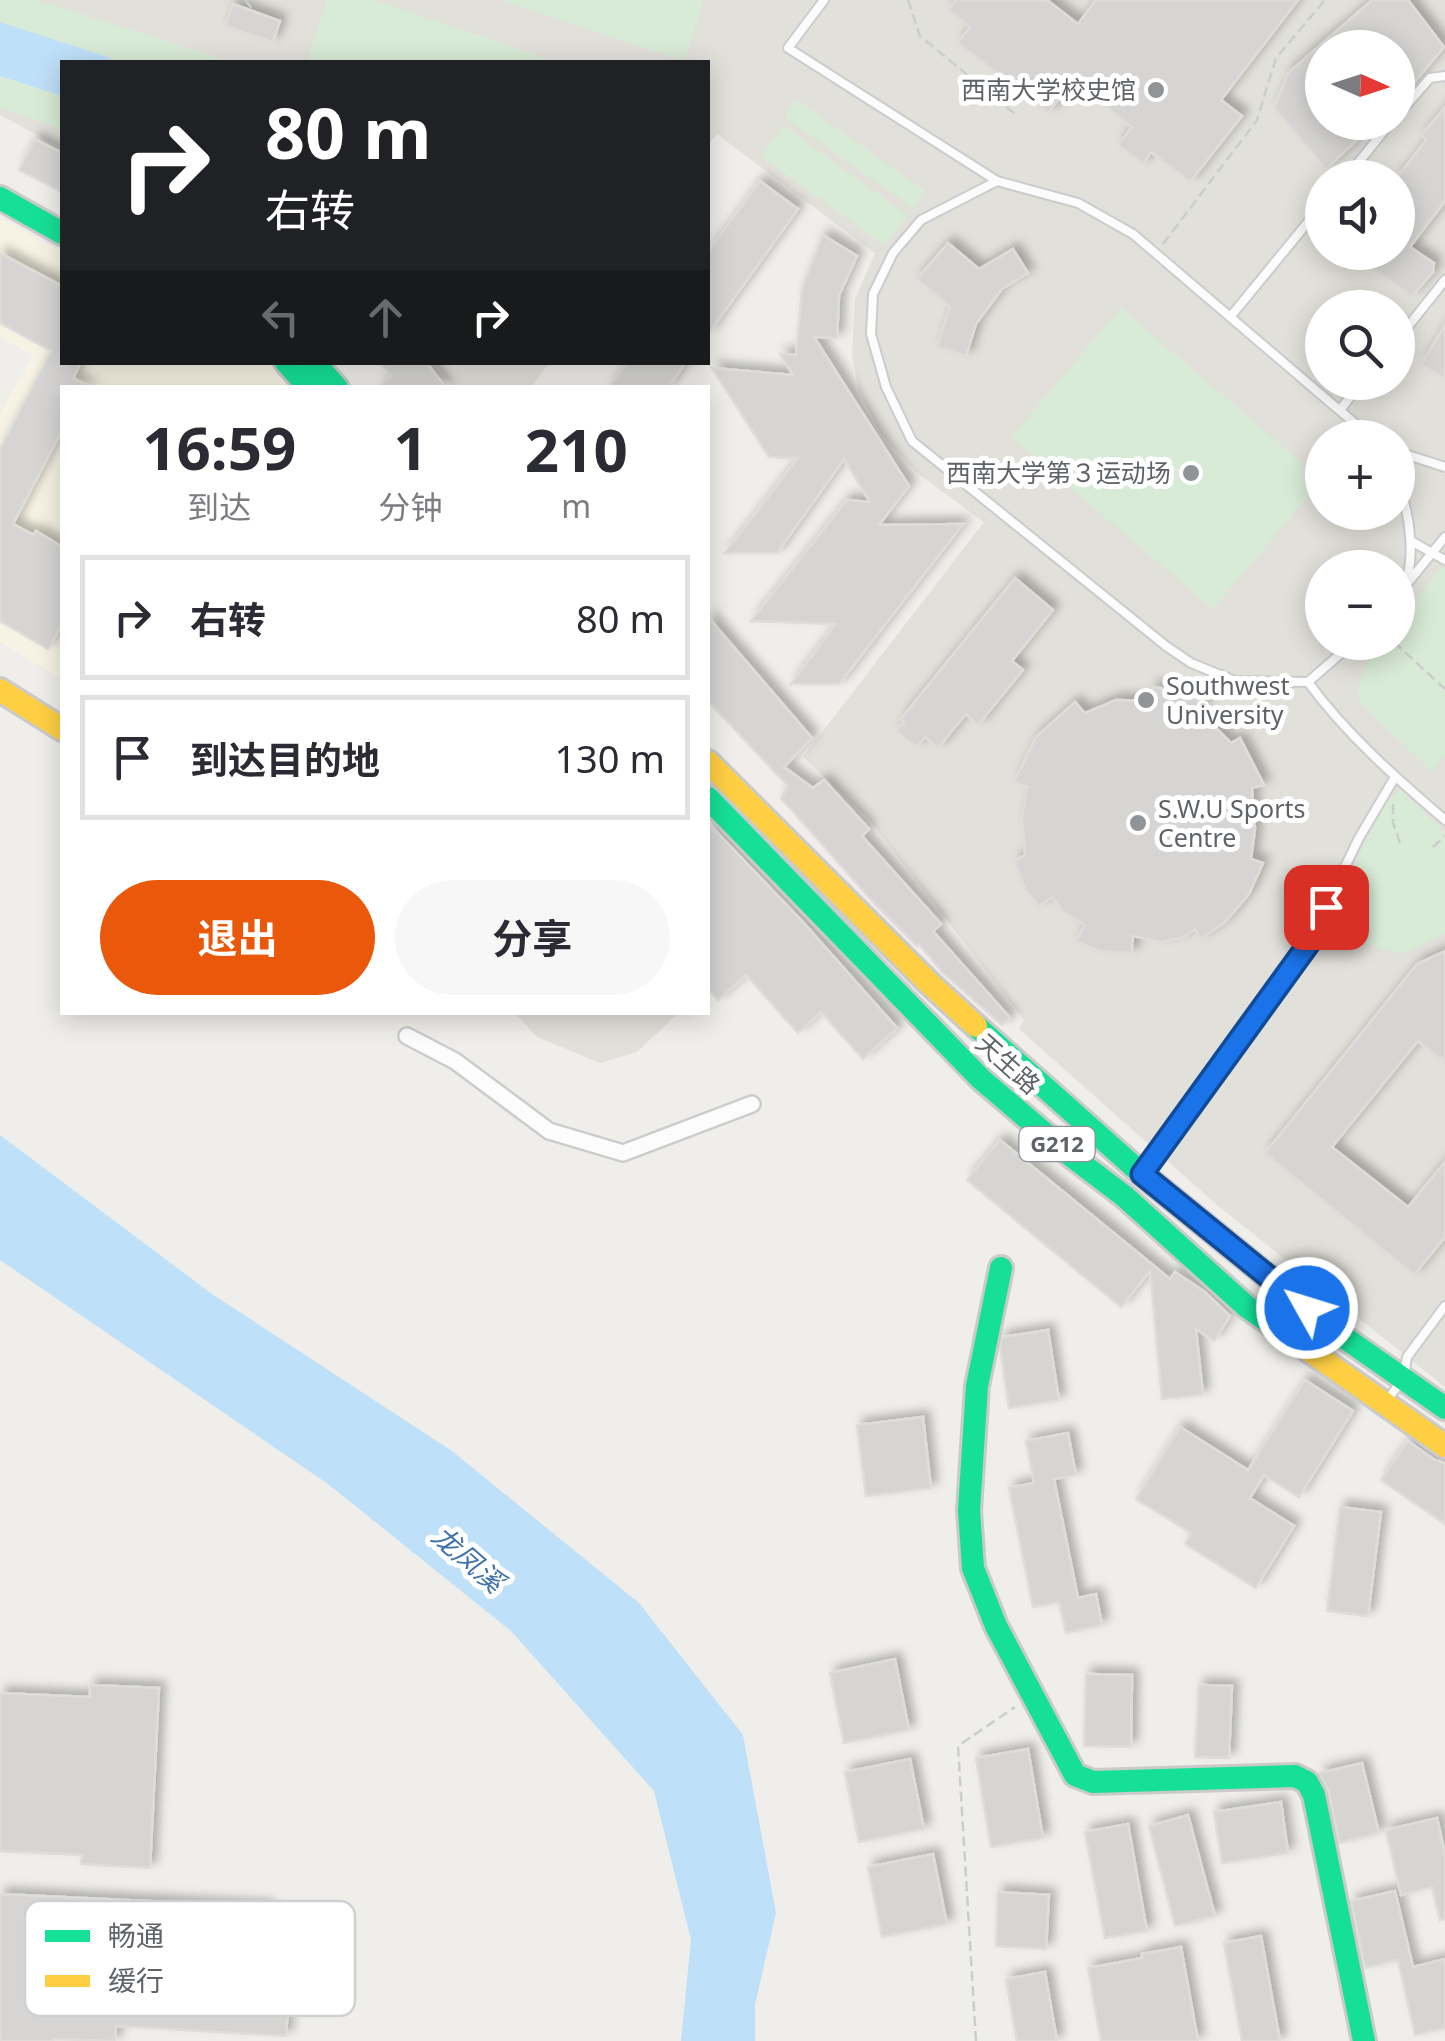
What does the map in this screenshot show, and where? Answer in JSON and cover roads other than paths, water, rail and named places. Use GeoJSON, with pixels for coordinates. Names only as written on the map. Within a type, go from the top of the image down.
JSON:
{"type":"FeatureCollection","features":[{"type":"Feature","properties":{"kind":"main road"},"geometry":{"type":"LineString","coordinates":[[0,177],[60,211]]}},
{"type":"Feature","properties":{"kind":"main road"},"geometry":{"type":"LineString","coordinates":[[0,198],[60,232]]}},
{"type":"Feature","properties":{"kind":"main road"},"geometry":{"type":"LineString","coordinates":[[289,365],[306,385]]}},
{"type":"Feature","properties":{"kind":"main road"},"geometry":{"type":"LineString","coordinates":[[317,365],[334,385]]}},
{"type":"Feature","properties":{"kind":"main road"},"geometry":{"type":"LineString","coordinates":[[0,690],[60,728]]}},
{"type":"Feature","properties":{"kind":"main road","name":"天生路"},"geometry":{"type":"LineString","coordinates":[[710,764],[929,982],[1142,1174],[1335,1331],[1445,1408]]}},
{"type":"Feature","properties":{"kind":"main road","name":"天生路"},"geometry":{"type":"LineString","coordinates":[[710,800],[981,1079],[1124,1196],[1247,1307],[1445,1446]]}},
{"type":"Feature","properties":{"kind":"main road"},"geometry":{"type":"LineString","coordinates":[[1002,1268],[977,1386],[969,1510],[973,1568],[996,1626],[1074,1775],[1092,1782],[1294,1776],[1307,1782],[1314,1794],[1364,2041]]}},
{"type":"Feature","properties":{"kind":"street"},"geometry":{"type":"LineString","coordinates":[[407,1036],[455,1061],[549,1130],[622,1153],[752,1104]]}},
{"type":"Feature","properties":{"kind":"lane"},"geometry":{"type":"LineString","coordinates":[[824,0],[788,48],[998,182],[1078,203],[1133,234],[1351,420]]}},
{"type":"Feature","properties":{"kind":"lane"},"geometry":{"type":"LineString","coordinates":[[1415,95],[1430,78],[1445,76]]}},
{"type":"Feature","properties":{"kind":"lane"},"geometry":{"type":"LineString","coordinates":[[1360,160],[1377,140]]}},
{"type":"Feature","properties":{"kind":"lane"},"geometry":{"type":"LineString","coordinates":[[998,182],[921,220],[892,253],[873,294],[870,334],[886,387],[912,441],[1191,663],[1235,681],[1308,682],[1333,660]]}},
{"type":"Feature","properties":{"kind":"lane"},"geometry":{"type":"LineString","coordinates":[[1231,316],[1305,226]]}},
{"type":"Feature","properties":{"kind":"lane"},"geometry":{"type":"LineString","coordinates":[[1415,318],[1445,280]]}},
{"type":"Feature","properties":{"kind":"lane"},"geometry":{"type":"LineString","coordinates":[[1340,410],[1348,400]]}},
{"type":"Feature","properties":{"kind":"lane"},"geometry":{"type":"LineString","coordinates":[[1415,457],[1445,467]]}},
{"type":"Feature","properties":{"kind":"lane"},"geometry":{"type":"LineString","coordinates":[[1409,530],[1409,550]]}},
{"type":"Feature","properties":{"kind":"lane"},"geometry":{"type":"LineString","coordinates":[[1415,574],[1445,537]]}},
{"type":"Feature","properties":{"kind":"lane"},"geometry":{"type":"LineString","coordinates":[[1410,541],[1445,560]]}},
{"type":"Feature","properties":{"kind":"lane"},"geometry":{"type":"LineString","coordinates":[[1308,682],[1394,778],[1445,820]]}},
{"type":"Feature","properties":{"kind":"lane"},"geometry":{"type":"LineString","coordinates":[[1124,1196],[1310,942],[1359,838],[1394,778]]}},
{"type":"Feature","properties":{"kind":"lane"},"geometry":{"type":"LineString","coordinates":[[1385,1404],[1404,1377],[1407,1357],[1445,1306]]}},
{"type":"Feature","properties":{"kind":"water"},"geometry":{"type":"Polygon","coordinates":[[[0,22],[111,58],[60,60],[60,95],[0,76],[0,22]]]}},
{"type":"Feature","properties":{"kind":"water","name":"龙凤溪"},"geometry":{"type":"Polygon","coordinates":[[[0,1135],[212,1294],[452,1451],[639,1603],[743,1735],[776,1913],[755,2005],[755,2041],[681,2041],[691,1940],[654,1791],[511,1631],[328,1484],[0,1260],[0,1135]]]}},
{"type":"Feature","properties":{"kind":"place","name":"西南大学校史馆"},"geometry":{"type":"Point","coordinates":[1156,90]}},
{"type":"Feature","properties":{"kind":"place","name":"西南大学第３运动场"},"geometry":{"type":"Point","coordinates":[1191,473]}},
{"type":"Feature","properties":{"kind":"place","name":"Southwest University"},"geometry":{"type":"Point","coordinates":[1146,700]}},
{"type":"Feature","properties":{"kind":"place","name":"S.W.U Sports Centre"},"geometry":{"type":"Point","coordinates":[1138,823]}}]}
